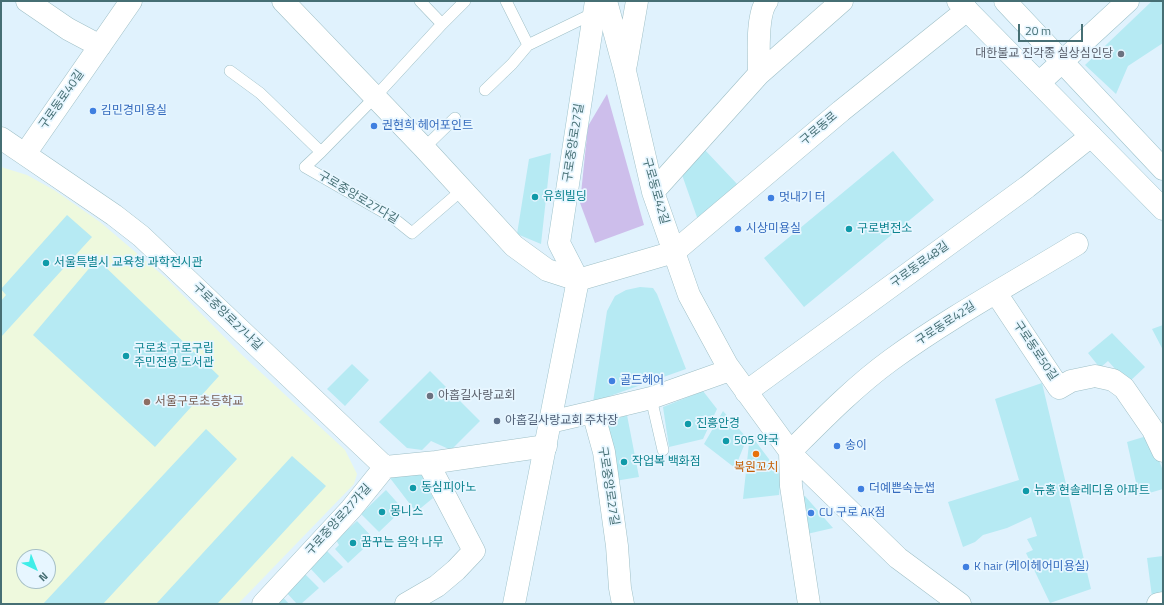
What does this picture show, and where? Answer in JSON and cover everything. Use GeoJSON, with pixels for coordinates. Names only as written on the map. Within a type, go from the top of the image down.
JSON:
{"type":"FeatureCollection","features":[{"type":"Feature","properties":{"kind":"street"},"geometry":{"type":"LineString","coordinates":[[27,1],[68,29],[100,46]]}},
{"type":"Feature","properties":{"kind":"street","name":"구로동로40길"},"geometry":{"type":"LineString","coordinates":[[25,154],[131,1]]}},
{"type":"Feature","properties":{"kind":"street"},"geometry":{"type":"LineString","coordinates":[[283,1],[424,148],[514,246],[547,270],[578,280],[674,252]]}},
{"type":"Feature","properties":{"kind":"street"},"geometry":{"type":"LineString","coordinates":[[625,71],[637,1]]}},
{"type":"Feature","properties":{"kind":"street"},"geometry":{"type":"LineString","coordinates":[[759,74],[760,26],[764,4],[767,1]]}},
{"type":"Feature","properties":{"kind":"street"},"geometry":{"type":"LineString","coordinates":[[653,192],[759,74],[842,1]]}},
{"type":"Feature","properties":{"kind":"street"},"geometry":{"type":"LineString","coordinates":[[1005,1],[1163,169]]}},
{"type":"Feature","properties":{"kind":"street"},"geometry":{"type":"LineString","coordinates":[[1039,83],[1128,1]]}},
{"type":"Feature","properties":{"kind":"street","name":"구로동로42길"},"geometry":{"type":"LineString","coordinates":[[599,5],[625,71],[653,192],[674,252],[690,294],[730,370],[794,457],[898,558],[960,604]]}},
{"type":"Feature","properties":{"kind":"street","name":"구로중앙로27길"},"geometry":{"type":"LineString","coordinates":[[578,280],[559,243],[599,5]]}},
{"type":"Feature","properties":{"kind":"street","name":"구로동로"},"geometry":{"type":"LineString","coordinates":[[674,252],[841,111],[963,5],[1163,209]]}},
{"type":"Feature","properties":{"kind":"street","name":"구로동로48길"},"geometry":{"type":"LineString","coordinates":[[746,392],[1027,187],[1091,136]]}},
{"type":"Feature","properties":{"kind":"street","name":"구로중앙로27나길"},"geometry":{"type":"LineString","coordinates":[[1,138],[114,215],[141,236],[385,467]]}},
{"type":"Feature","properties":{"kind":"street"},"geometry":{"type":"LineString","coordinates":[[996,293],[1077,244]]}},
{"type":"Feature","properties":{"kind":"street"},"geometry":{"type":"LineString","coordinates":[[514,604],[578,280]]}},
{"type":"Feature","properties":{"kind":"street","name":"구로동로42길"},"geometry":{"type":"LineString","coordinates":[[790,452],[840,401],[891,360],[996,293]]}},
{"type":"Feature","properties":{"kind":"street","name":"구로동로50길"},"geometry":{"type":"LineString","coordinates":[[996,293],[1059,388],[1071,381],[1095,376],[1113,380],[1124,388],[1154,430],[1163,451]]}},
{"type":"Feature","properties":{"kind":"street"},"geometry":{"type":"LineString","coordinates":[[550,422],[651,398],[730,370]]}},
{"type":"Feature","properties":{"kind":"street","name":"구로중앙로27길"},"geometry":{"type":"LineString","coordinates":[[593,412],[604,452],[617,546],[620,588],[623,604]]}},
{"type":"Feature","properties":{"kind":"street"},"geometry":{"type":"LineString","coordinates":[[385,467],[428,463],[546,446]]}},
{"type":"Feature","properties":{"kind":"street"},"geometry":{"type":"LineString","coordinates":[[790,452],[791,486],[809,604]]}},
{"type":"Feature","properties":{"kind":"street"},"geometry":{"type":"LineString","coordinates":[[406,604],[437,586],[456,570],[474,550],[428,463]]}},
{"type":"Feature","properties":{"kind":"street","name":"구로중앙로27가길"},"geometry":{"type":"LineString","coordinates":[[263,604],[351,509],[385,467]]}},
{"type":"Feature","properties":{"kind":"street"},"geometry":{"type":"LineString","coordinates":[[1158,604],[1163,603]]}},
{"type":"Feature","properties":{"kind":"lane"},"geometry":{"type":"LineString","coordinates":[[420,1],[442,24],[465,1]]}},
{"type":"Feature","properties":{"kind":"lane"},"geometry":{"type":"LineString","coordinates":[[506,1],[528,45]]}},
{"type":"Feature","properties":{"kind":"lane"},"geometry":{"type":"LineString","coordinates":[[485,90],[512,64],[528,45],[599,5]]}},
{"type":"Feature","properties":{"kind":"lane","name":"구로중앙로27다길"},"geometry":{"type":"LineString","coordinates":[[442,24],[375,97],[305,167],[392,217],[412,233],[462,190]]}},
{"type":"Feature","properties":{"kind":"lane","name":"구로중앙로27다길"},"geometry":{"type":"LineString","coordinates":[[230,71],[260,94],[321,152]]}},
{"type":"Feature","properties":{"kind":"lane"},"geometry":{"type":"LineString","coordinates":[[424,148],[455,118]]}},
{"type":"Feature","properties":{"kind":"lane"},"geometry":{"type":"LineString","coordinates":[[651,398],[663,450]]}},
{"type":"Feature","properties":{"kind":"shaded area"},"geometry":{"type":"Polygon","coordinates":[[[607,94],[644,225],[595,243],[580,203],[588,126],[607,94]]]}},
{"type":"Feature","properties":{"kind":"shaded area","name":"서울구로초등학교"},"geometry":{"type":"Polygon","coordinates":[[[1,167],[27,175],[54,190],[100,222],[166,278],[242,355],[345,450],[357,474],[354,484],[238,604],[1,604],[1,167]]]}},
{"type":"Feature","properties":{"kind":"building","name":"대한불교 진각종 실상심인당"},"geometry":{"type":"Polygon","coordinates":[[[1152,1],[1163,1],[1163,43],[1128,66],[1116,94],[1085,65],[1152,1]]]}},
{"type":"Feature","properties":{"kind":"building"},"geometry":{"type":"Polygon","coordinates":[[[704,149],[738,185],[699,223],[681,172],[704,149]]]}},
{"type":"Feature","properties":{"kind":"building","name":"구로변전소"},"geometry":{"type":"Polygon","coordinates":[[[893,151],[934,200],[804,307],[764,258],[893,151]]]}},
{"type":"Feature","properties":{"kind":"building","name":"유희빌딩"},"geometry":{"type":"Polygon","coordinates":[[[551,153],[541,244],[517,234],[529,159],[551,153]]]}},
{"type":"Feature","properties":{"kind":"building","name":"서울특별시 교육청 과학전시관"},"geometry":{"type":"Polygon","coordinates":[[[67,215],[92,237],[1,337],[1,301],[6,295],[1,289],[67,215]]]}},
{"type":"Feature","properties":{"kind":"building","name":"구로초 구로구립 주민전용 도서관"},"geometry":{"type":"Polygon","coordinates":[[[97,259],[219,376],[155,447],[33,335],[97,259]]]}},
{"type":"Feature","properties":{"kind":"building"},"geometry":{"type":"Polygon","coordinates":[[[640,287],[653,288],[657,294],[686,369],[593,402],[607,311],[615,296],[626,290],[640,287]]]}},
{"type":"Feature","properties":{"kind":"building"},"geometry":{"type":"Polygon","coordinates":[[[1163,325],[1163,350],[1152,329],[1163,325]]]}},
{"type":"Feature","properties":{"kind":"building"},"geometry":{"type":"Polygon","coordinates":[[[1112,333],[1145,367],[1128,383],[1108,361],[1100,368],[1088,353],[1112,333]]]}},
{"type":"Feature","properties":{"kind":"building"},"geometry":{"type":"Polygon","coordinates":[[[352,364],[369,380],[345,406],[327,389],[352,364]]]}},
{"type":"Feature","properties":{"kind":"building","name":"아홉길사랑교회"},"geometry":{"type":"Polygon","coordinates":[[[430,371],[480,421],[451,450],[431,441],[422,450],[407,448],[379,422],[430,371]]]}},
{"type":"Feature","properties":{"kind":"building","name":"뉴홍 현솔레디움 아파트"},"geometry":{"type":"Polygon","coordinates":[[[1042,383],[1091,589],[1050,603],[1026,553],[1033,550],[1027,539],[1037,536],[1031,517],[1007,528],[983,535],[975,542],[963,547],[948,502],[1019,480],[995,399],[1042,383]]]}},
{"type":"Feature","properties":{"kind":"building","name":"진흥안경"},"geometry":{"type":"Polygon","coordinates":[[[703,391],[717,409],[703,439],[669,447],[663,407],[703,391]]]}},
{"type":"Feature","properties":{"kind":"building","name":"505 약국"},"geometry":{"type":"Polygon","coordinates":[[[723,411],[747,438],[735,468],[704,444],[723,411]]]}},
{"type":"Feature","properties":{"kind":"building","name":"작업복 백화점"},"geometry":{"type":"Polygon","coordinates":[[[627,415],[639,477],[615,481],[602,424],[627,415]]]}},
{"type":"Feature","properties":{"kind":"building"},"geometry":{"type":"Polygon","coordinates":[[[206,429],[237,459],[103,604],[43,604],[206,429]]]}},
{"type":"Feature","properties":{"kind":"building","name":"복원꼬치"},"geometry":{"type":"Polygon","coordinates":[[[750,434],[781,475],[779,495],[743,499],[750,434]]]}},
{"type":"Feature","properties":{"kind":"building"},"geometry":{"type":"Polygon","coordinates":[[[1150,435],[1163,471],[1163,489],[1139,496],[1127,442],[1150,435]]]}},
{"type":"Feature","properties":{"kind":"building"},"geometry":{"type":"Polygon","coordinates":[[[292,456],[326,486],[217,604],[156,604],[292,456]]]}},
{"type":"Feature","properties":{"kind":"building","name":"동심피아노"},"geometry":{"type":"Polygon","coordinates":[[[420,472],[433,498],[416,512],[390,478],[420,472]]]}},
{"type":"Feature","properties":{"kind":"building","name":"몽니스"},"geometry":{"type":"Polygon","coordinates":[[[386,490],[403,509],[379,532],[361,514],[386,490]]]}},
{"type":"Feature","properties":{"kind":"building","name":"CU 구로 AK점"},"geometry":{"type":"Polygon","coordinates":[[[805,496],[833,528],[807,534],[799,498],[805,496]]]}},
{"type":"Feature","properties":{"kind":"building","name":"꿈꾸는 음악 나무"},"geometry":{"type":"Polygon","coordinates":[[[357,521],[374,539],[348,563],[335,549],[339,545],[336,540],[357,521]]]}},
{"type":"Feature","properties":{"kind":"building"},"geometry":{"type":"Polygon","coordinates":[[[327,551],[343,567],[324,583],[309,567],[327,551]]]}},
{"type":"Feature","properties":{"kind":"building"},"geometry":{"type":"Polygon","coordinates":[[[1163,556],[1163,595],[1152,597],[1147,558],[1163,556]]]}},
{"type":"Feature","properties":{"kind":"building"},"geometry":{"type":"Polygon","coordinates":[[[304,573],[319,588],[301,604],[297,604],[285,591],[304,573]]]}},
{"type":"Feature","properties":{"kind":"building"},"geometry":{"type":"Polygon","coordinates":[[[281,595],[289,604],[271,604],[281,595]]]}},
{"type":"Feature","properties":{"kind":"place","name":"대한불교 진각종 실상심인당"},"geometry":{"type":"Point","coordinates":[1121,54]}},
{"type":"Feature","properties":{"kind":"place","name":"김민경미용실"},"geometry":{"type":"Point","coordinates":[93,111]}},
{"type":"Feature","properties":{"kind":"place","name":"권현희 헤어포인트"},"geometry":{"type":"Point","coordinates":[374,126]}},
{"type":"Feature","properties":{"kind":"place","name":"유희빌딩"},"geometry":{"type":"Point","coordinates":[535,197]}},
{"type":"Feature","properties":{"kind":"place","name":"멋내기 터"},"geometry":{"type":"Point","coordinates":[771,198]}},
{"type":"Feature","properties":{"kind":"place","name":"시상미용실"},"geometry":{"type":"Point","coordinates":[738,229]}},
{"type":"Feature","properties":{"kind":"place","name":"구로변전소"},"geometry":{"type":"Point","coordinates":[849,229]}},
{"type":"Feature","properties":{"kind":"place","name":"서울특별시 교육청 과학전시관"},"geometry":{"type":"Point","coordinates":[46,263]}},
{"type":"Feature","properties":{"kind":"place","name":"구로초 구로구립 주민전용 도서관"},"geometry":{"type":"Point","coordinates":[126,356]}},
{"type":"Feature","properties":{"kind":"place","name":"골드헤어"},"geometry":{"type":"Point","coordinates":[612,381]}},
{"type":"Feature","properties":{"kind":"place","name":"아홉길사랑교회"},"geometry":{"type":"Point","coordinates":[430,396]}},
{"type":"Feature","properties":{"kind":"place","name":"서울구로초등학교"},"geometry":{"type":"Point","coordinates":[147,402]}},
{"type":"Feature","properties":{"kind":"place","name":"아홉길사랑교회 주차장"},"geometry":{"type":"Point","coordinates":[497,421]}},
{"type":"Feature","properties":{"kind":"place","name":"진흥안경"},"geometry":{"type":"Point","coordinates":[688,424]}},
{"type":"Feature","properties":{"kind":"place","name":"505 약국"},"geometry":{"type":"Point","coordinates":[726,441]}},
{"type":"Feature","properties":{"kind":"place","name":"송이"},"geometry":{"type":"Point","coordinates":[837,446]}},
{"type":"Feature","properties":{"kind":"place","name":"복원꼬치"},"geometry":{"type":"Point","coordinates":[756,454]}},
{"type":"Feature","properties":{"kind":"place","name":"작업복 백화점"},"geometry":{"type":"Point","coordinates":[624,462]}},
{"type":"Feature","properties":{"kind":"place","name":"동심피아노"},"geometry":{"type":"Point","coordinates":[413,488]}},
{"type":"Feature","properties":{"kind":"place","name":"더예쁜속눈썹"},"geometry":{"type":"Point","coordinates":[861,489]}},
{"type":"Feature","properties":{"kind":"place","name":"뉴홍 현솔레디움 아파트"},"geometry":{"type":"Point","coordinates":[1026,491]}},
{"type":"Feature","properties":{"kind":"place","name":"몽니스"},"geometry":{"type":"Point","coordinates":[382,512]}},
{"type":"Feature","properties":{"kind":"place","name":"CU 구로 AK점"},"geometry":{"type":"Point","coordinates":[811,513]}},
{"type":"Feature","properties":{"kind":"place","name":"꿈꾸는 음악 나무"},"geometry":{"type":"Point","coordinates":[353,543]}},
{"type":"Feature","properties":{"kind":"place","name":"K hair (케이헤어미용실)"},"geometry":{"type":"Point","coordinates":[966,567]}}]}
